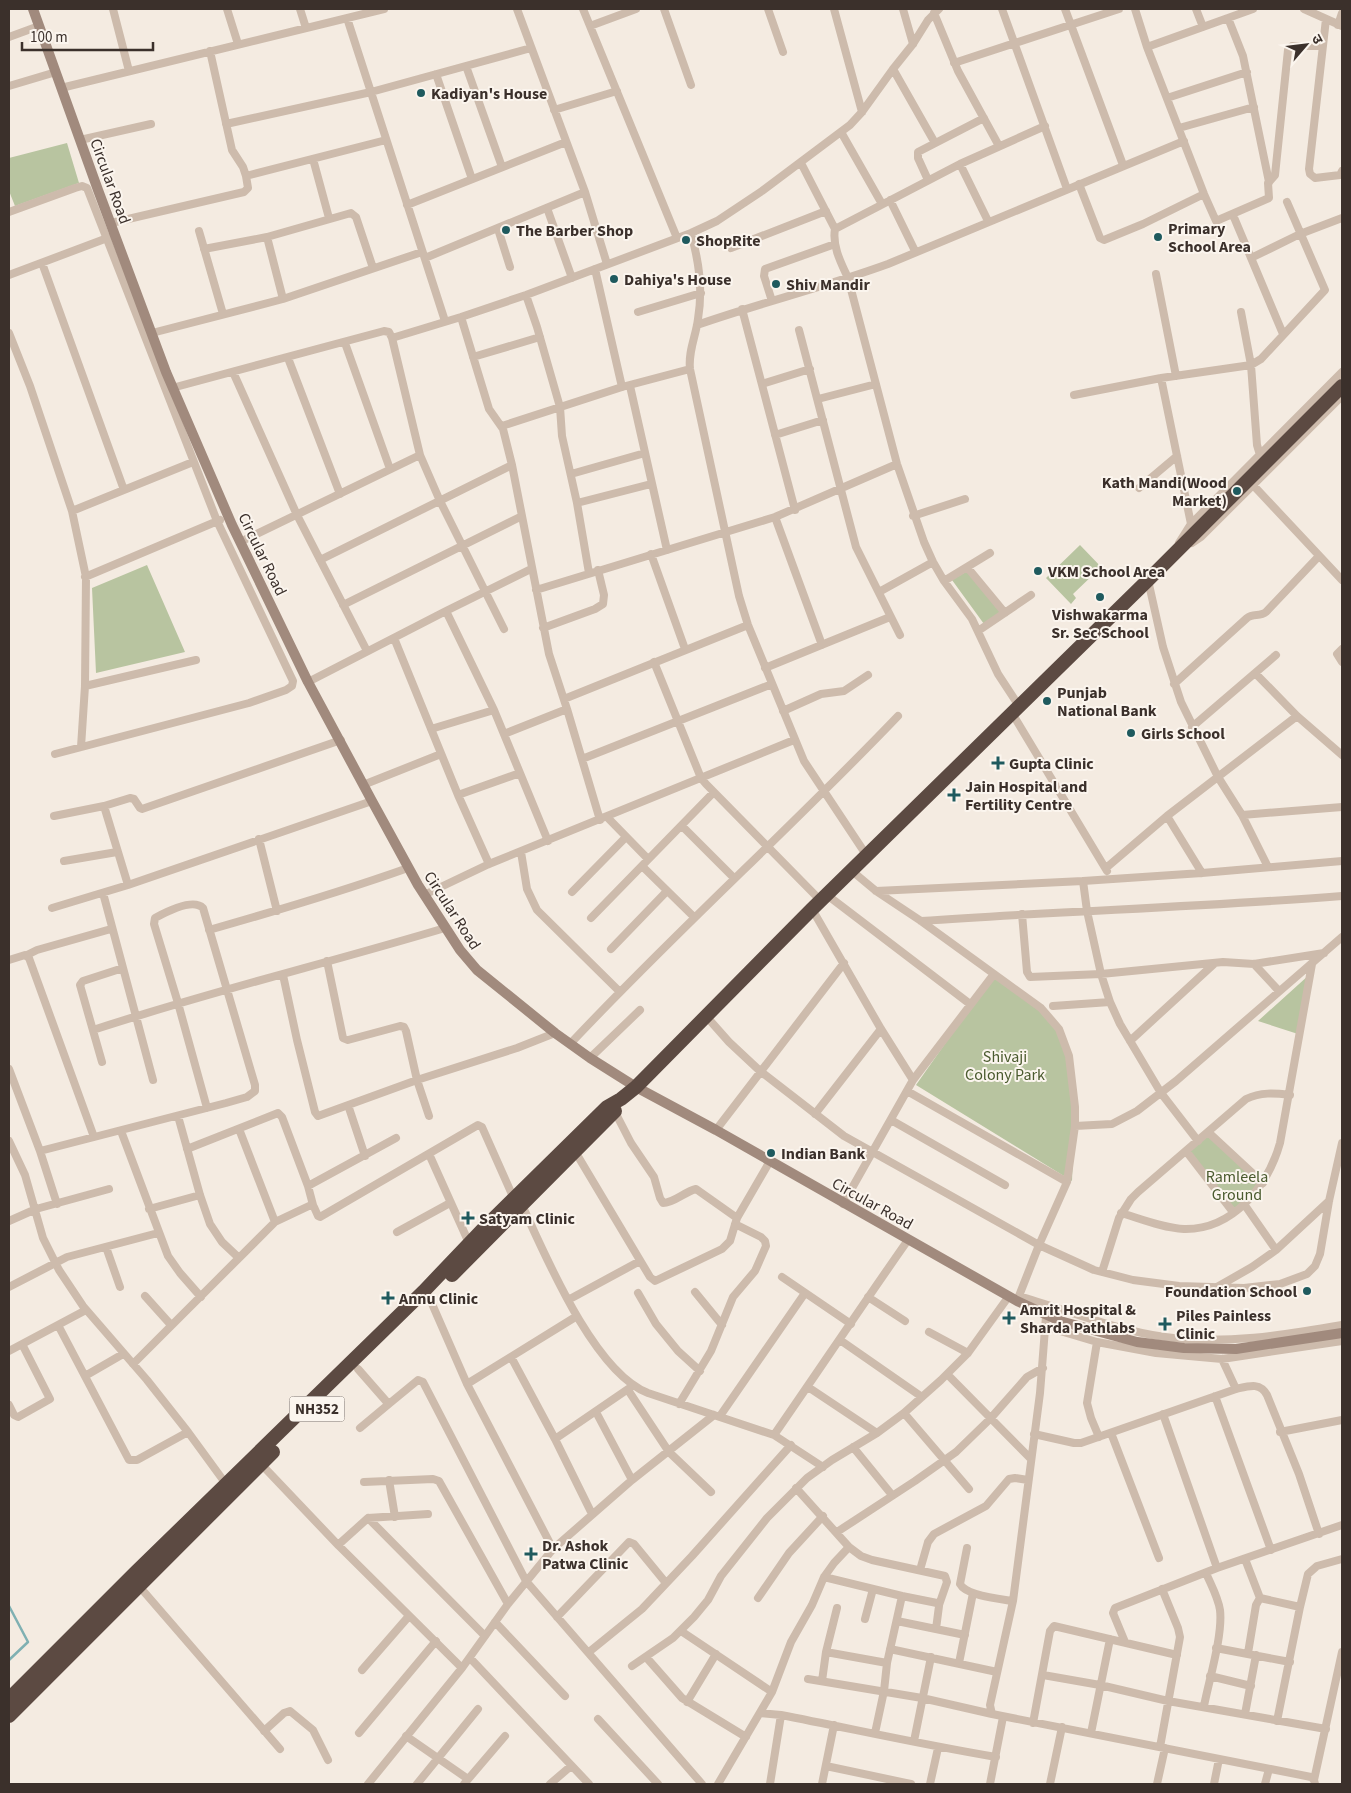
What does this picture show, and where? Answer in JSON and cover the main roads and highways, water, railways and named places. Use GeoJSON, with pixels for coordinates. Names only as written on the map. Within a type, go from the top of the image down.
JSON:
{"type":"FeatureCollection","features":[{"type":"Feature","properties":{"kind":"highway","name":"NH352"},"geometry":{"type":"LineString","coordinates":[[9,1699],[140,1579],[358,1369],[470,1244],[576,1153],[636,1087],[706,1016],[937,785],[1148,580],[1342,386]]}},
{"type":"Feature","properties":{"kind":"highway","name":"NH352"},"geometry":{"type":"LineString","coordinates":[[9,1716],[140,1579],[226,1484],[427,1294],[518,1202],[607,1107],[618,1106]]}},
{"type":"Feature","properties":{"kind":"main road","name":"Circular Road"},"geometry":{"type":"LineString","coordinates":[[33,9],[110,223],[110,236],[152,333],[172,388],[240,542],[308,682],[341,740],[408,868],[445,928],[477,970],[555,1034],[636,1087],[716,1130],[843,1204],[1015,1298],[1052,1321],[1137,1342],[1184,1348],[1236,1349],[1342,1333]]}},
{"type":"Feature","properties":{"kind":"waterway"},"geometry":{"type":"LineString","coordinates":[[9,1606],[28,1642],[9,1660]]}},
{"type":"Feature","properties":{"kind":"place","name":"Kadiyan's House"},"geometry":{"type":"Point","coordinates":[421,93]}},
{"type":"Feature","properties":{"kind":"place","name":"The Barber Shop"},"geometry":{"type":"Point","coordinates":[506,230]}},
{"type":"Feature","properties":{"kind":"place","name":"Primary School Area"},"geometry":{"type":"Point","coordinates":[1158,237]}},
{"type":"Feature","properties":{"kind":"place","name":"ShopRite"},"geometry":{"type":"Point","coordinates":[686,240]}},
{"type":"Feature","properties":{"kind":"place","name":"Dahiya's House"},"geometry":{"type":"Point","coordinates":[614,279]}},
{"type":"Feature","properties":{"kind":"place","name":"Shiv Mandir"},"geometry":{"type":"Point","coordinates":[776,284]}},
{"type":"Feature","properties":{"kind":"place","name":"Kath Mandi(Wood Market)"},"geometry":{"type":"Point","coordinates":[1237,491]}},
{"type":"Feature","properties":{"kind":"place","name":"VKM School Area"},"geometry":{"type":"Point","coordinates":[1038,571]}},
{"type":"Feature","properties":{"kind":"place","name":"Vishwakarma Sr. Sec School"},"geometry":{"type":"Point","coordinates":[1100,597]}},
{"type":"Feature","properties":{"kind":"place","name":"Punjab National Bank"},"geometry":{"type":"Point","coordinates":[1047,701]}},
{"type":"Feature","properties":{"kind":"place","name":"Girls School"},"geometry":{"type":"Point","coordinates":[1131,733]}},
{"type":"Feature","properties":{"kind":"place","name":"Gupta Clinic"},"geometry":{"type":"Point","coordinates":[998,763]}},
{"type":"Feature","properties":{"kind":"place","name":"Jain Hospital and Fertility Centre"},"geometry":{"type":"Point","coordinates":[954,795]}},
{"type":"Feature","properties":{"kind":"place","name":"Indian Bank"},"geometry":{"type":"Point","coordinates":[771,1153]}},
{"type":"Feature","properties":{"kind":"place","name":"Satyam Clinic"},"geometry":{"type":"Point","coordinates":[468,1218]}},
{"type":"Feature","properties":{"kind":"place","name":"Foundation School"},"geometry":{"type":"Point","coordinates":[1307,1291]}},
{"type":"Feature","properties":{"kind":"place","name":"Annu Clinic"},"geometry":{"type":"Point","coordinates":[388,1298]}},
{"type":"Feature","properties":{"kind":"place","name":"Amrit Hospital & Sharda Pathlabs"},"geometry":{"type":"Point","coordinates":[1009,1318]}},
{"type":"Feature","properties":{"kind":"place","name":"Piles Painless Clinic"},"geometry":{"type":"Point","coordinates":[1165,1324]}},
{"type":"Feature","properties":{"kind":"place","name":"Dr. Ashok Patwa Clinic"},"geometry":{"type":"Point","coordinates":[531,1554]}},
{"type":"Feature","properties":{"kind":"park label","name":"Shivaji Colony Park"},"geometry":{"type":"Point","coordinates":[1005,1065]}},
{"type":"Feature","properties":{"kind":"park label","name":"Ramleela Ground"},"geometry":{"type":"Point","coordinates":[1237,1185]}}]}
